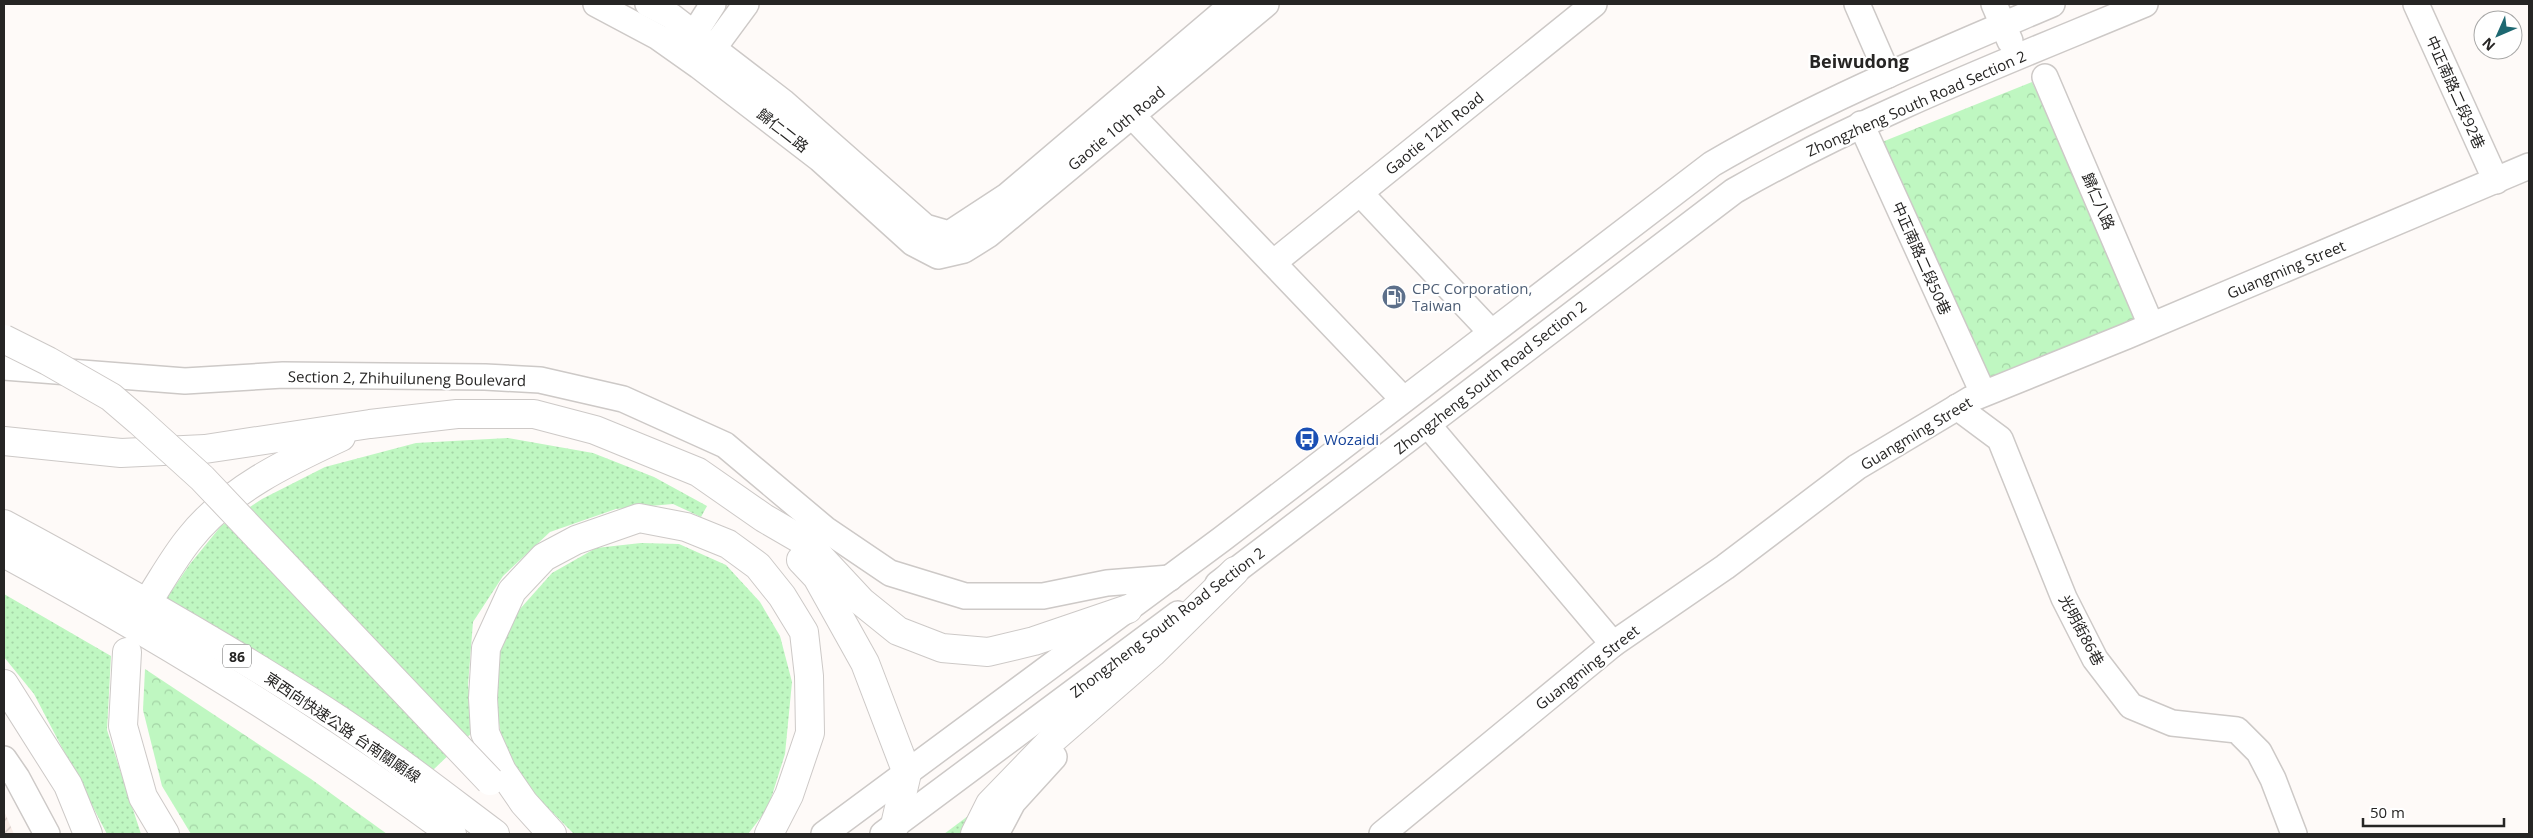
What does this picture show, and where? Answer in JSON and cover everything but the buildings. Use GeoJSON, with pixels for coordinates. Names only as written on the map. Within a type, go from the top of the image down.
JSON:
{"type":"FeatureCollection","features":[{"type":"Feature","properties":{"kind":"highway"},"geometry":{"type":"LineString","coordinates":[[4,339],[48,361],[111,397],[139,420],[202,478],[490,781],[550,834]]}},
{"type":"Feature","properties":{"kind":"highway"},"geometry":{"type":"LineString","coordinates":[[4,441],[121,453],[205,449],[370,424],[457,414],[534,414],[595,430],[698,472],[764,518],[807,543],[862,602],[898,631],[942,648],[988,652],[1034,641],[1128,609]]}},
{"type":"Feature","properties":{"kind":"highway"},"geometry":{"type":"LineString","coordinates":[[150,598],[190,537],[236,493],[302,455],[370,424]]}},
{"type":"Feature","properties":{"kind":"highway"},"geometry":{"type":"LineString","coordinates":[[550,834],[524,803],[502,771],[485,733],[483,698],[486,648],[512,591],[544,557],[576,540],[639,518],[686,527],[728,544],[758,566],[782,596],[804,632],[809,676],[810,733],[789,795],[769,834]]}},
{"type":"Feature","properties":{"kind":"highway"},"geometry":{"type":"LineString","coordinates":[[764,518],[817,577],[865,663],[907,773],[889,830]]}},
{"type":"Feature","properties":{"kind":"highway","name":"東西向快速公路 台南關廟線"},"geometry":{"type":"LineString","coordinates":[[4,524],[162,612],[317,706],[495,834]]}},
{"type":"Feature","properties":{"kind":"highway","name":"東西向快速公路 台南關廟線"},"geometry":{"type":"LineString","coordinates":[[4,553],[201,666],[311,735],[445,829]]}},
{"type":"Feature","properties":{"kind":"highway"},"geometry":{"type":"LineString","coordinates":[[975,834],[990,804],[1052,740],[1152,653],[1235,572]]}},
{"type":"Feature","properties":{"kind":"highway"},"geometry":{"type":"LineString","coordinates":[[127,652],[123,726],[142,797],[165,834]]}},
{"type":"Feature","properties":{"kind":"highway"},"geometry":{"type":"LineString","coordinates":[[4,684],[68,785],[88,834]]}},
{"type":"Feature","properties":{"kind":"street","name":"歸仁二路"},"geometry":{"type":"LineString","coordinates":[[596,4],[658,37],[699,56],[783,102],[925,227],[949,234],[972,220]]}},
{"type":"Feature","properties":{"kind":"street","name":"歸仁二路"},"geometry":{"type":"LineString","coordinates":[[648,4],[693,32],[699,56],[820,159],[913,243],[938,256],[964,250]]}},
{"type":"Feature","properties":{"kind":"street"},"geometry":{"type":"LineString","coordinates":[[693,32],[714,4]]}},
{"type":"Feature","properties":{"kind":"street"},"geometry":{"type":"LineString","coordinates":[[699,56],[746,4]]}},
{"type":"Feature","properties":{"kind":"street","name":"Gaotie 10th Road"},"geometry":{"type":"LineString","coordinates":[[964,250],[988,235],[1233,4]]}},
{"type":"Feature","properties":{"kind":"street","name":"Gaotie 10th Road"},"geometry":{"type":"LineString","coordinates":[[972,220],[1266,4]]}},
{"type":"Feature","properties":{"kind":"street","name":"Gaotie 12th Road"},"geometry":{"type":"LineString","coordinates":[[1273,263],[1594,4]]}},
{"type":"Feature","properties":{"kind":"street"},"geometry":{"type":"LineString","coordinates":[[1857,4],[1888,75]]}},
{"type":"Feature","properties":{"kind":"street"},"geometry":{"type":"LineString","coordinates":[[824,834],[1170,578],[1712,164],[1772,129],[1821,104],[1888,75],[2010,12],[2052,4]]}},
{"type":"Feature","properties":{"kind":"street","name":"Zhongzheng South Road Section 2"},"geometry":{"type":"LineString","coordinates":[[889,830],[1235,572],[1681,229],[1734,191],[1785,161],[1861,124],[2145,4]]}},
{"type":"Feature","properties":{"kind":"street","name":"中正南路二段92巷"},"geometry":{"type":"LineString","coordinates":[[2416,4],[2496,181]]}},
{"type":"Feature","properties":{"kind":"street"},"geometry":{"type":"LineString","coordinates":[[2010,12],[2027,54]]}},
{"type":"Feature","properties":{"kind":"street","name":"歸仁八路"},"geometry":{"type":"LineString","coordinates":[[2045,77],[2151,325]]}},
{"type":"Feature","properties":{"kind":"street"},"geometry":{"type":"LineString","coordinates":[[1124,108],[1402,399]]}},
{"type":"Feature","properties":{"kind":"street","name":"中正南路二段50巷"},"geometry":{"type":"LineString","coordinates":[[1861,124],[1983,393]]}},
{"type":"Feature","properties":{"kind":"street","name":"Guangming Street"},"geometry":{"type":"LineString","coordinates":[[1382,834],[1613,644],[1725,567],[1858,467],[1957,407],[1983,393],[2151,325],[2529,166]]}},
{"type":"Feature","properties":{"kind":"street"},"geometry":{"type":"LineString","coordinates":[[1360,193],[1491,332]]}},
{"type":"Feature","properties":{"kind":"street","name":"Section 2, Zhihuiluneng Boulevard"},"geometry":{"type":"LineString","coordinates":[[4,367],[185,381],[283,375],[486,376],[540,380],[623,399],[725,445],[825,529],[890,573],[909,579],[965,596],[1043,596],[1107,583],[1170,578]]}},
{"type":"Feature","properties":{"kind":"street","name":"光明街86巷"},"geometry":{"type":"LineString","coordinates":[[1957,407],[2000,439],[2064,598],[2095,659],[2131,706],[2172,723],[2237,730],[2259,752],[2273,779],[2294,834]]}},
{"type":"Feature","properties":{"kind":"street"},"geometry":{"type":"LineString","coordinates":[[1428,425],[1613,644]]}},
{"type":"Feature","properties":{"kind":"street"},"geometry":{"type":"LineString","coordinates":[[996,834],[1013,802],[1075,734],[1096,702]]}},
{"type":"Feature","properties":{"kind":"street"},"geometry":{"type":"LineString","coordinates":[[4,759],[47,834]]}},
{"type":"Feature","properties":{"kind":"shaded area"},"geometry":{"type":"Polygon","coordinates":[[[4,811],[14,834],[4,834],[4,811]]]}},
{"type":"Feature","properties":{"kind":"green space"},"geometry":{"type":"Polygon","coordinates":[[[2032,82],[2140,313],[2127,336],[1997,387],[1976,377],[1882,142],[2032,82]]]}},
{"type":"Feature","properties":{"kind":"green space"},"geometry":{"type":"Polygon","coordinates":[[[508,438],[593,453],[654,477],[707,506],[701,517],[673,504],[616,509],[550,532],[503,576],[473,622],[468,685],[476,729],[433,770],[316,688],[166,599],[190,564],[221,526],[262,499],[325,467],[416,443],[508,438]]]}},
{"type":"Feature","properties":{"kind":"green space"},"geometry":{"type":"Polygon","coordinates":[[[641,543],[679,544],[726,565],[760,602],[780,636],[792,682],[785,754],[768,808],[748,834],[574,834],[528,788],[503,745],[491,679],[511,619],[552,573],[596,548],[641,543]]]}},
{"type":"Feature","properties":{"kind":"green space"},"geometry":{"type":"Polygon","coordinates":[[[4,594],[111,656],[107,730],[141,834],[107,834],[34,694],[4,657],[4,594]]]}},
{"type":"Feature","properties":{"kind":"green space"},"geometry":{"type":"Polygon","coordinates":[[[145,669],[311,779],[387,834],[191,834],[162,786],[143,710],[145,669]]]}},
{"type":"Feature","properties":{"kind":"green space"},"geometry":{"type":"Polygon","coordinates":[[[972,813],[963,834],[944,834],[972,813]]]}},
{"type":"Feature","properties":{"kind":"place","name":"CPC Corporation, Taiwan"},"geometry":{"type":"Point","coordinates":[1394,297]}},
{"type":"Feature","properties":{"kind":"place","name":"Wozaidi"},"geometry":{"type":"Point","coordinates":[1307,439]}},
{"type":"Feature","properties":{"kind":"district","name":"Beiwudong"},"geometry":{"type":"Point","coordinates":[1859,61]}}]}
